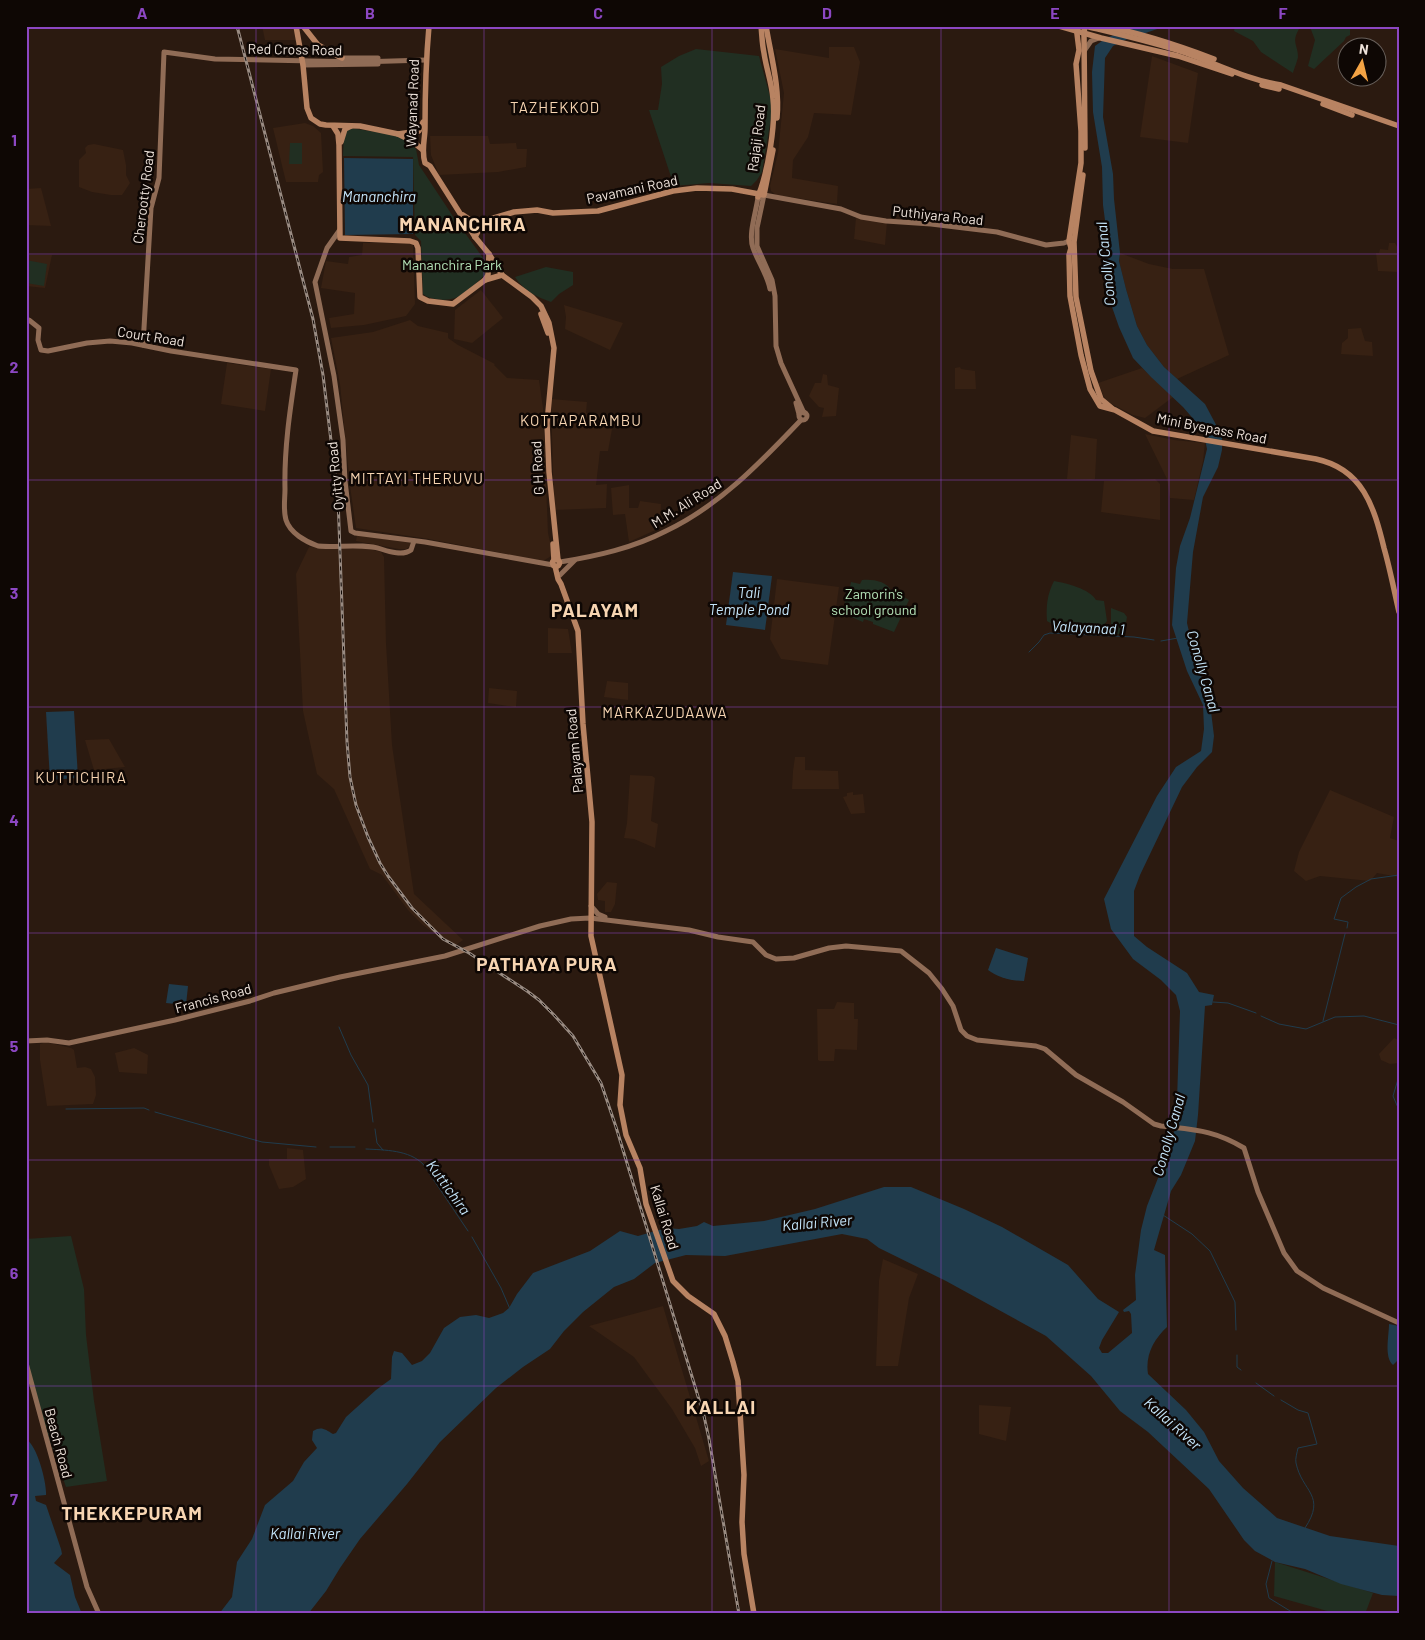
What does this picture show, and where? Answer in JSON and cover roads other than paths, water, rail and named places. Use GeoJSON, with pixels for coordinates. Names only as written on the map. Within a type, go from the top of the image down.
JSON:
{"type":"FeatureCollection","features":[{"type":"Feature","properties":{"kind":"main road"},"geometry":{"type":"LineString","coordinates":[[296,26],[303,65],[306,108],[312,118],[320,124],[351,126],[398,134],[412,141],[423,150]]}},
{"type":"Feature","properties":{"kind":"main road"},"geometry":{"type":"LineString","coordinates":[[303,26],[318,45],[342,58]]}},
{"type":"Feature","properties":{"kind":"main road","name":"Wayanad Road"},"geometry":{"type":"LineString","coordinates":[[429,26],[423,150],[425,163],[430,166],[475,237],[489,254],[502,275]]}},
{"type":"Feature","properties":{"kind":"main road","name":"Rajaji Road"},"geometry":{"type":"LineString","coordinates":[[761,26],[764,54],[774,99],[774,113],[761,196]]}},
{"type":"Feature","properties":{"kind":"main road"},"geometry":{"type":"LineString","coordinates":[[761,196],[771,168],[778,106],[766,26]]}},
{"type":"Feature","properties":{"kind":"main road"},"geometry":{"type":"LineString","coordinates":[[1059,26],[1077,29],[1100,38],[1194,61],[1268,87],[1280,87]]}},
{"type":"Feature","properties":{"kind":"main road"},"geometry":{"type":"LineString","coordinates":[[1114,410],[1101,399],[1091,371],[1076,297],[1074,242],[1086,132],[1085,26],[1172,48],[1399,130]]}},
{"type":"Feature","properties":{"kind":"main road"},"geometry":{"type":"LineString","coordinates":[[1103,26],[1162,40],[1280,87],[1399,126]]}},
{"type":"Feature","properties":{"kind":"main road","name":"Mini Byepass Road"},"geometry":{"type":"LineString","coordinates":[[1077,29],[1079,50],[1076,64],[1081,131],[1081,163],[1069,241],[1071,248],[1070,296],[1090,389],[1100,406],[1114,410],[1153,431],[1330,462],[1343,470],[1366,494],[1374,509],[1399,612]]}},
{"type":"Feature","properties":{"kind":"main road"},"geometry":{"type":"LineString","coordinates":[[1084,52],[1092,42],[1100,38]]}},
{"type":"Feature","properties":{"kind":"main road"},"geometry":{"type":"LineString","coordinates":[[1157,51],[1165,46],[1162,40]]}},
{"type":"Feature","properties":{"kind":"main road","name":"Red Cross Road"},"geometry":{"type":"LineString","coordinates":[[164,52],[215,59],[359,62],[426,60]]}},
{"type":"Feature","properties":{"kind":"main road","name":"Cherootty Road"},"geometry":{"type":"LineString","coordinates":[[144,345],[151,208],[159,178],[164,52]]}},
{"type":"Feature","properties":{"kind":"main road"},"geometry":{"type":"LineString","coordinates":[[301,58],[381,58],[390,60]]}},
{"type":"Feature","properties":{"kind":"main road"},"geometry":{"type":"LineString","coordinates":[[303,65],[359,66],[384,64],[390,60]]}},
{"type":"Feature","properties":{"kind":"main road"},"geometry":{"type":"LineString","coordinates":[[398,134],[419,131],[424,121]]}},
{"type":"Feature","properties":{"kind":"main road"},"geometry":{"type":"LineString","coordinates":[[333,126],[338,134],[339,145],[340,237],[342,240],[410,241],[416,243],[418,248],[420,294],[424,300],[453,304],[485,280],[502,275]]}},
{"type":"Feature","properties":{"kind":"main road"},"geometry":{"type":"LineString","coordinates":[[339,145],[343,132],[351,126]]}},
{"type":"Feature","properties":{"kind":"main road","name":"Pavamani Road"},"geometry":{"type":"LineString","coordinates":[[487,221],[514,212],[537,210],[598,212],[673,191],[697,188],[732,189],[761,196]]}},
{"type":"Feature","properties":{"kind":"main road","name":"Puthiyara Road"},"geometry":{"type":"LineString","coordinates":[[761,196],[840,209],[861,217],[886,221],[997,232],[1046,244],[1069,241]]}},
{"type":"Feature","properties":{"kind":"main road","name":"M.M. Ali Road"},"geometry":{"type":"LineString","coordinates":[[556,563],[616,550],[675,527],[703,510],[736,484],[801,416],[779,363],[775,348],[772,288],[752,247],[751,238],[761,196]]}},
{"type":"Feature","properties":{"kind":"main road"},"geometry":{"type":"LineString","coordinates":[[460,212],[466,218],[487,221]]}},
{"type":"Feature","properties":{"kind":"main road"},"geometry":{"type":"LineString","coordinates":[[475,237],[481,226],[487,221]]}},
{"type":"Feature","properties":{"kind":"main road","name":"Oyitty Road"},"geometry":{"type":"LineString","coordinates":[[340,231],[327,248],[315,282],[334,376],[343,440],[345,481],[351,530],[355,533],[414,541],[545,564],[556,563]]}},
{"type":"Feature","properties":{"kind":"main road"},"geometry":{"type":"LineString","coordinates":[[485,280],[488,275],[489,254]]}},
{"type":"Feature","properties":{"kind":"main road","name":"G H Road"},"geometry":{"type":"LineString","coordinates":[[502,275],[527,294],[539,309],[548,331],[550,346],[544,425],[547,492],[556,563]]}},
{"type":"Feature","properties":{"kind":"main road","name":"Court Road"},"geometry":{"type":"LineString","coordinates":[[26,319],[39,328],[38,340],[41,350],[110,341],[296,370],[286,446],[285,488],[286,521],[293,532],[311,544],[375,548],[388,551],[409,552],[413,547],[414,541]]}},
{"type":"Feature","properties":{"kind":"main road"},"geometry":{"type":"LineString","coordinates":[[560,575],[576,559]]}},
{"type":"Feature","properties":{"kind":"main road"},"geometry":{"type":"LineString","coordinates":[[556,563],[561,584]]}},
{"type":"Feature","properties":{"kind":"main road"},"geometry":{"type":"LineString","coordinates":[[556,563],[558,579],[561,584]]}},
{"type":"Feature","properties":{"kind":"main road","name":"Palayam Road"},"geometry":{"type":"LineString","coordinates":[[561,584],[578,631],[592,822],[590,918]]}},
{"type":"Feature","properties":{"kind":"main road"},"geometry":{"type":"LineString","coordinates":[[591,905],[598,914],[612,920]]}},
{"type":"Feature","properties":{"kind":"main road","name":"Kallai Road"},"geometry":{"type":"LineString","coordinates":[[590,918],[591,936],[622,1075],[620,1105],[626,1135],[640,1168],[643,1192],[673,1281],[688,1296],[714,1314],[725,1336],[738,1381],[744,1475],[742,1522],[744,1554],[754,1614]]}},
{"type":"Feature","properties":{"kind":"main road"},"geometry":{"type":"LineString","coordinates":[[571,919],[586,922],[591,936]]}},
{"type":"Feature","properties":{"kind":"main road","name":"Francis Road"},"geometry":{"type":"LineString","coordinates":[[26,1041],[47,1040],[69,1043],[174,1020],[250,1002],[274,992],[444,956],[519,932],[571,919],[612,920],[690,930],[718,937],[753,942],[766,955],[776,959],[794,958],[829,948],[846,946],[901,952],[929,973],[942,989],[952,1006],[962,1030],[967,1036],[977,1040],[1036,1046],[1045,1049],[1076,1075],[1123,1102],[1154,1124],[1208,1131],[1227,1138],[1244,1148],[1258,1192],[1284,1253],[1297,1271],[1323,1288],[1399,1323]]}},
{"type":"Feature","properties":{"kind":"main road"},"geometry":{"type":"LineString","coordinates":[[591,936],[598,922],[612,920]]}},
{"type":"Feature","properties":{"kind":"main road","name":"Beach Road"},"geometry":{"type":"LineString","coordinates":[[26,1363],[87,1587],[99,1614]]}},
{"type":"Feature","properties":{"kind":"water","name":"Kallai River"},"geometry":{"type":"Polygon","coordinates":[[[1137,26],[1166,26],[1113,46],[1105,58],[1103,117],[1113,174],[1120,253],[1119,261],[1137,326],[1147,345],[1164,367],[1205,404],[1222,436],[1222,450],[1218,467],[1203,497],[1193,552],[1187,623],[1195,657],[1210,703],[1214,736],[1212,752],[1197,767],[1182,787],[1134,891],[1134,936],[1147,947],[1187,973],[1199,992],[1214,995],[1212,1005],[1205,1006],[1195,1141],[1181,1175],[1171,1191],[1154,1250],[1165,1255],[1167,1327],[1158,1337],[1149,1354],[1148,1374],[1186,1410],[1204,1432],[1219,1461],[1243,1488],[1277,1518],[1330,1536],[1399,1546],[1399,1596],[1382,1595],[1341,1584],[1305,1569],[1275,1562],[1255,1551],[1244,1540],[1209,1489],[1148,1432],[1120,1411],[1091,1376],[1046,1336],[946,1281],[879,1248],[867,1239],[842,1234],[725,1256],[686,1255],[655,1263],[634,1279],[614,1287],[583,1312],[564,1331],[550,1349],[496,1388],[440,1442],[360,1539],[326,1591],[308,1614],[219,1614],[232,1597],[237,1562],[252,1539],[265,1505],[293,1481],[304,1462],[317,1448],[312,1440],[313,1431],[321,1428],[333,1434],[336,1433],[346,1417],[391,1379],[394,1351],[402,1353],[412,1365],[422,1361],[430,1353],[444,1328],[460,1317],[476,1315],[489,1318],[503,1313],[509,1308],[533,1273],[590,1251],[620,1231],[638,1236],[666,1228],[679,1229],[697,1226],[704,1222],[713,1226],[764,1221],[815,1209],[884,1187],[911,1187],[1002,1227],[1068,1265],[1098,1299],[1119,1312],[1102,1340],[1099,1348],[1102,1353],[1108,1353],[1132,1333],[1131,1314],[1129,1311],[1124,1312],[1123,1310],[1136,1300],[1135,1275],[1141,1230],[1147,1206],[1173,1140],[1177,1100],[1180,1011],[1176,995],[1161,980],[1133,959],[1111,929],[1104,899],[1157,796],[1176,767],[1201,751],[1204,729],[1203,705],[1187,671],[1172,625],[1176,568],[1180,546],[1190,518],[1207,449],[1203,430],[1183,407],[1133,358],[1119,327],[1106,290],[1104,266],[1106,228],[1102,167],[1093,112],[1092,72],[1095,46],[1106,38],[1137,26]]]}},
{"type":"Feature","properties":{"kind":"water","name":"Mananchira"},"geometry":{"type":"Polygon","coordinates":[[[344,158],[413,159],[413,234],[345,235],[344,158]]]}},
{"type":"Feature","properties":{"kind":"water","name":"Tali Temple Pond"},"geometry":{"type":"Polygon","coordinates":[[[733,572],[772,576],[765,630],[726,625],[733,572]]]}},
{"type":"Feature","properties":{"kind":"water","name":"Kuttichira"},"geometry":{"type":"Polygon","coordinates":[[[74,711],[78,778],[50,780],[46,712],[74,711]]]}},
{"type":"Feature","properties":{"kind":"water"},"geometry":{"type":"Polygon","coordinates":[[[996,948],[1028,958],[1024,981],[1004,978],[988,970],[996,948]]]}},
{"type":"Feature","properties":{"kind":"water"},"geometry":{"type":"Polygon","coordinates":[[[169,984],[188,986],[186,1005],[166,1003],[169,984]]]}},
{"type":"Feature","properties":{"kind":"water"},"geometry":{"type":"Polygon","coordinates":[[[1389,1324],[1399,1326],[1397,1361],[1393,1365],[1388,1352],[1389,1324]]]}},
{"type":"Feature","properties":{"kind":"water"},"geometry":{"type":"Polygon","coordinates":[[[26,1439],[34,1449],[41,1465],[45,1482],[46,1495],[35,1496],[36,1501],[46,1505],[61,1549],[62,1554],[54,1563],[70,1575],[75,1597],[82,1614],[26,1614],[26,1439]]]}},
{"type":"Feature","properties":{"kind":"waterway","name":"Valayanad 1"},"geometry":{"type":"LineString","coordinates":[[1029,652],[1044,635],[1050,633],[1134,637],[1154,640]]}},
{"type":"Feature","properties":{"kind":"waterway","name":"Valayanad 1"},"geometry":{"type":"LineString","coordinates":[[1161,641],[1178,638]]}},
{"type":"Feature","properties":{"kind":"waterway"},"geometry":{"type":"LineString","coordinates":[[1347,928],[1348,922],[1334,919],[1341,898],[1371,879],[1399,875]]}},
{"type":"Feature","properties":{"kind":"waterway"},"geometry":{"type":"LineString","coordinates":[[1323,1021],[1345,934]]}},
{"type":"Feature","properties":{"kind":"waterway"},"geometry":{"type":"LineString","coordinates":[[1213,1002],[1228,1003],[1256,1013]]}},
{"type":"Feature","properties":{"kind":"waterway"},"geometry":{"type":"LineString","coordinates":[[1261,1016],[1279,1024],[1306,1029],[1335,1017],[1364,1016],[1399,1025]]}},
{"type":"Feature","properties":{"kind":"waterway","name":"Kuttichira"},"geometry":{"type":"LineString","coordinates":[[339,1027],[351,1055],[368,1085],[373,1122]]}},
{"type":"Feature","properties":{"kind":"waterway"},"geometry":{"type":"LineString","coordinates":[[1399,1076],[1393,1096],[1399,1110]]}},
{"type":"Feature","properties":{"kind":"waterway"},"geometry":{"type":"LineString","coordinates":[[66,1109],[144,1108],[149,1110]]}},
{"type":"Feature","properties":{"kind":"waterway"},"geometry":{"type":"LineString","coordinates":[[155,1112],[262,1142],[316,1147]]}},
{"type":"Feature","properties":{"kind":"waterway","name":"Kuttichira"},"geometry":{"type":"LineString","coordinates":[[375,1129],[377,1143],[383,1150]]}},
{"type":"Feature","properties":{"kind":"waterway"},"geometry":{"type":"LineString","coordinates":[[330,1147],[355,1147]]}},
{"type":"Feature","properties":{"kind":"waterway","name":"Kuttichira"},"geometry":{"type":"LineString","coordinates":[[366,1149],[404,1153],[417,1159],[423,1164],[468,1231]]}},
{"type":"Feature","properties":{"kind":"waterway"},"geometry":{"type":"LineString","coordinates":[[1163,1215],[1192,1234],[1210,1251],[1235,1302],[1236,1330]]}},
{"type":"Feature","properties":{"kind":"waterway"},"geometry":{"type":"LineString","coordinates":[[472,1237],[501,1288],[510,1309]]}},
{"type":"Feature","properties":{"kind":"waterway"},"geometry":{"type":"LineString","coordinates":[[1237,1355],[1237,1367],[1241,1370]]}},
{"type":"Feature","properties":{"kind":"waterway"},"geometry":{"type":"LineString","coordinates":[[1256,1383],[1274,1396]]}},
{"type":"Feature","properties":{"kind":"waterway"},"geometry":{"type":"LineString","coordinates":[[1281,1400],[1298,1410],[1308,1413],[1317,1444],[1298,1448],[1296,1458],[1299,1473],[1311,1494],[1314,1508],[1305,1528]]}},
{"type":"Feature","properties":{"kind":"waterway"},"geometry":{"type":"LineString","coordinates":[[1272,1561],[1266,1584],[1269,1598],[1295,1614]]}},
{"type":"Feature","properties":{"kind":"railway"},"geometry":{"type":"LineString","coordinates":[[237,26],[313,319],[323,375],[338,498],[347,742],[350,777],[356,805],[380,863],[412,908],[443,939],[469,953],[539,1000],[573,1036],[601,1083],[704,1416],[739,1614]]}},
{"type":"Feature","properties":{"kind":"district","name":"TAZHEKKOD"},"geometry":{"type":"Point","coordinates":[555,107]}},
{"type":"Feature","properties":{"kind":"district","name":"MANANCHIRA"},"geometry":{"type":"Point","coordinates":[463,223]}},
{"type":"Feature","properties":{"kind":"district","name":"KOTTAPARAMBU"},"geometry":{"type":"Point","coordinates":[581,420]}},
{"type":"Feature","properties":{"kind":"district","name":"MITTAYI THERUVU"},"geometry":{"type":"Point","coordinates":[417,478]}},
{"type":"Feature","properties":{"kind":"district","name":"PALAYAM"},"geometry":{"type":"Point","coordinates":[595,609]}},
{"type":"Feature","properties":{"kind":"district","name":"MARKAZUDAAWA"},"geometry":{"type":"Point","coordinates":[665,712]}},
{"type":"Feature","properties":{"kind":"district","name":"KUTTICHIRA"},"geometry":{"type":"Point","coordinates":[81,777]}},
{"type":"Feature","properties":{"kind":"district","name":"PATHAYA PURA"},"geometry":{"type":"Point","coordinates":[547,963]}},
{"type":"Feature","properties":{"kind":"district","name":"KALLAI"},"geometry":{"type":"Point","coordinates":[721,1406]}},
{"type":"Feature","properties":{"kind":"district","name":"THEKKEPURAM"},"geometry":{"type":"Point","coordinates":[132,1512]}},
{"type":"Feature","properties":{"kind":"park label","name":"Mananchira Park"},"geometry":{"type":"Point","coordinates":[452,264]}},
{"type":"Feature","properties":{"kind":"park label","name":"Zamorin's school ground"},"geometry":{"type":"Point","coordinates":[874,602]}},
{"type":"Feature","properties":{"kind":"water label","name":"Conolly Canal"},"geometry":{"type":"Point","coordinates":[1105,264]}},
{"type":"Feature","properties":{"kind":"water label","name":"Conolly Canal"},"geometry":{"type":"Point","coordinates":[1204,671]}},
{"type":"Feature","properties":{"kind":"water label","name":"Conolly Canal"},"geometry":{"type":"Point","coordinates":[1168,1135]}}]}
